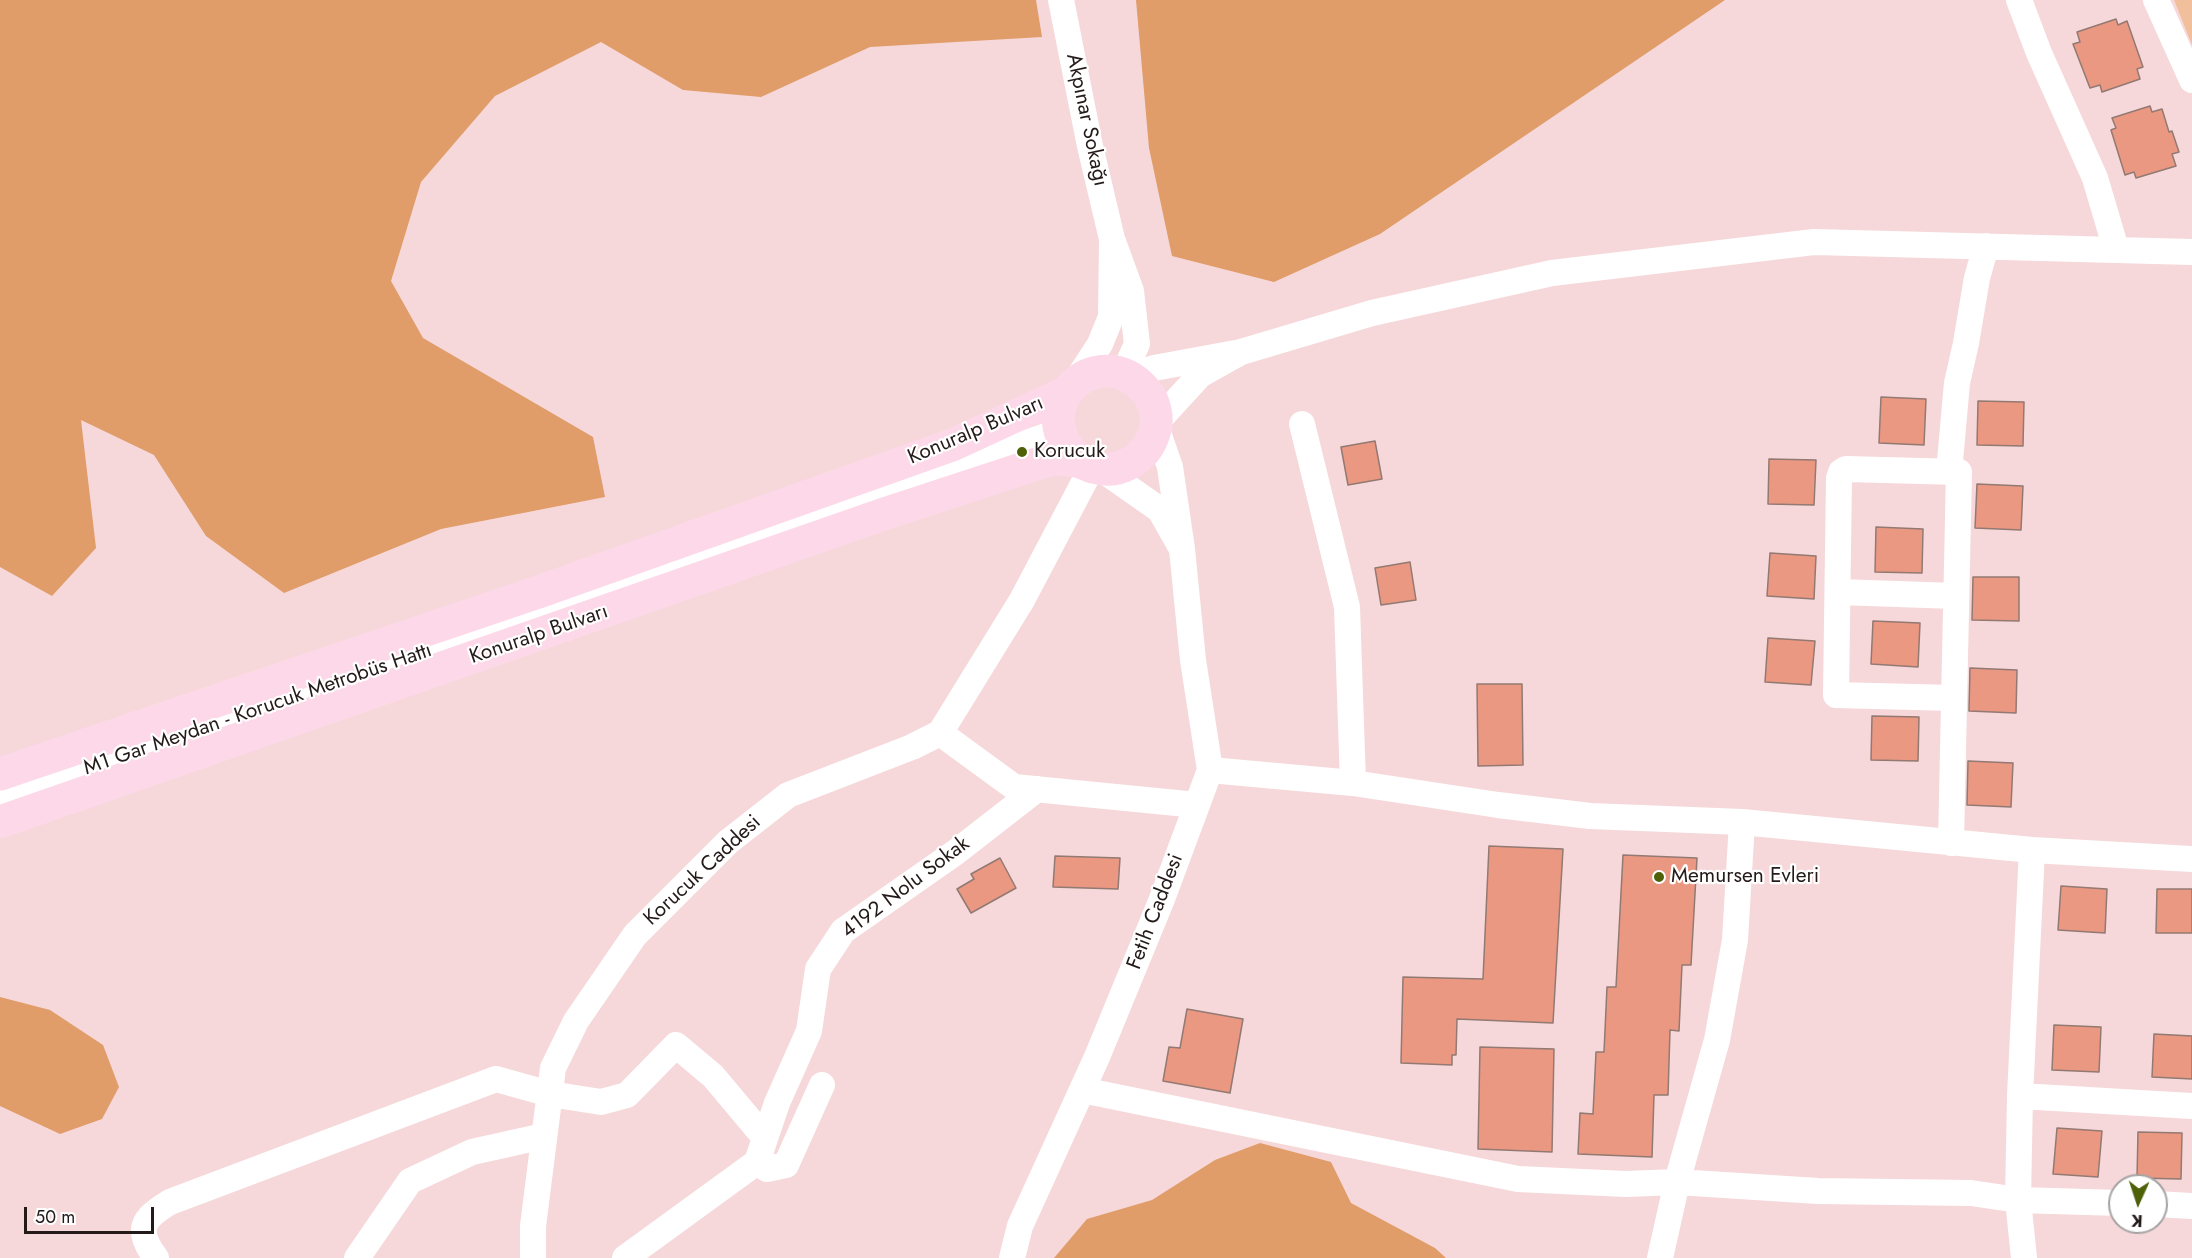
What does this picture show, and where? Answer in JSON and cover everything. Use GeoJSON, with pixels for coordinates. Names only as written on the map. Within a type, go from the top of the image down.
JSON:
{"type":"FeatureCollection","features":[{"type":"Feature","properties":{"kind":"main road"},"geometry":{"type":"LineString","coordinates":[[1109,371],[1126,376],[1139,383],[1150,395],[1156,411],[1156,425],[1151,443],[1141,456],[1127,465],[1112,469],[1091,466],[1069,451],[1058,422],[1060,406],[1071,386],[1092,373],[1109,371]]}},
{"type":"Feature","properties":{"kind":"main road","name":"Konuralp Bulvarı"},"geometry":{"type":"LineString","coordinates":[[0,774],[542,591],[952,446],[1071,386]]}},
{"type":"Feature","properties":{"kind":"main road","name":"Konuralp Bulvarı"},"geometry":{"type":"LineString","coordinates":[[0,822],[895,511],[1052,459],[1091,466]]}},
{"type":"Feature","properties":{"kind":"street","name":"Akpınar Sokağı"},"geometry":{"type":"LineString","coordinates":[[1061,0],[1090,146],[1112,239],[1131,291],[1137,344],[1126,376]]}},
{"type":"Feature","properties":{"kind":"street"},"geometry":{"type":"LineString","coordinates":[[2019,0],[2039,53],[2095,178],[2116,249]]}},
{"type":"Feature","properties":{"kind":"street"},"geometry":{"type":"LineString","coordinates":[[2156,0],[2192,80]]}},
{"type":"Feature","properties":{"kind":"street","name":"Akpınar Sokağı"},"geometry":{"type":"LineString","coordinates":[[1071,386],[1100,344],[1111,317],[1112,239]]}},
{"type":"Feature","properties":{"kind":"street"},"geometry":{"type":"LineString","coordinates":[[1126,376],[1154,368],[1241,352],[1372,313],[1552,273],[1814,242],[2192,252]]}},
{"type":"Feature","properties":{"kind":"street"},"geometry":{"type":"LineString","coordinates":[[1949,472],[1957,383],[1977,278],[1986,246]]}},
{"type":"Feature","properties":{"kind":"street"},"geometry":{"type":"LineString","coordinates":[[1156,425],[1200,375],[1241,352]]}},
{"type":"Feature","properties":{"kind":"street"},"geometry":{"type":"LineString","coordinates":[[1302,424],[1347,607],[1353,783]]}},
{"type":"Feature","properties":{"kind":"street","name":"Fetih Caddesi"},"geometry":{"type":"LineString","coordinates":[[1012,1258],[1020,1226],[1082,1090],[1162,899],[1209,770],[1193,660],[1182,549],[1170,467],[1156,425]]}},
{"type":"Feature","properties":{"kind":"street","name":"M1 Gar Meydan - Korucuk Metrobüs Hattı"},"geometry":{"type":"LineString","coordinates":[[0,798],[544,613],[1060,431]]}},
{"type":"Feature","properties":{"kind":"street"},"geometry":{"type":"LineString","coordinates":[[1091,466],[1022,600],[940,733],[1014,786],[1197,805]]}},
{"type":"Feature","properties":{"kind":"street","name":"Fetih Caddesi"},"geometry":{"type":"LineString","coordinates":[[1091,466],[1160,510],[1182,549]]}},
{"type":"Feature","properties":{"kind":"street"},"geometry":{"type":"LineString","coordinates":[[1951,843],[1959,472],[1846,469],[1841,472],[1836,695],[1954,698]]}},
{"type":"Feature","properties":{"kind":"street"},"geometry":{"type":"LineString","coordinates":[[1838,592],[1956,596]]}},
{"type":"Feature","properties":{"kind":"street","name":"Korucuk Caddesi"},"geometry":{"type":"LineString","coordinates":[[533,1258],[533,1226],[553,1068],[576,1021],[635,935],[728,842],[788,795],[912,747],[940,733]]}},
{"type":"Feature","properties":{"kind":"street"},"geometry":{"type":"LineString","coordinates":[[1209,770],[1353,783],[1590,816],[1742,822],[2032,850],[2192,859]]}},
{"type":"Feature","properties":{"kind":"street","name":"4192 Nolu Sokak"},"geometry":{"type":"LineString","coordinates":[[757,1162],[777,1103],[809,1031],[818,969],[843,931],[956,852],[1037,789]]}},
{"type":"Feature","properties":{"kind":"street"},"geometry":{"type":"LineString","coordinates":[[1660,1258],[1677,1182],[1718,1041],[1735,940],[1742,822]]}},
{"type":"Feature","properties":{"kind":"street"},"geometry":{"type":"LineString","coordinates":[[2024,1258],[2018,1200],[2020,1096],[2032,850]]}},
{"type":"Feature","properties":{"kind":"street"},"geometry":{"type":"LineString","coordinates":[[156,1258],[144,1238],[143,1226],[152,1213],[170,1202],[496,1079],[550,1094],[601,1102],[627,1095],[676,1045],[713,1076],[765,1138]]}},
{"type":"Feature","properties":{"kind":"street"},"geometry":{"type":"LineString","coordinates":[[625,1258],[757,1162],[767,1169],[786,1165],[822,1085]]}},
{"type":"Feature","properties":{"kind":"street"},"geometry":{"type":"LineString","coordinates":[[1082,1090],[1518,1179],[1626,1184],[1677,1182],[1818,1191],[1971,1193],[2018,1200],[2108,1203]]}},
{"type":"Feature","properties":{"kind":"street"},"geometry":{"type":"LineString","coordinates":[[2020,1096],[2192,1106]]}},
{"type":"Feature","properties":{"kind":"street"},"geometry":{"type":"LineString","coordinates":[[357,1258],[410,1181],[472,1152],[544,1136]]}},
{"type":"Feature","properties":{"kind":"street"},"geometry":{"type":"LineString","coordinates":[[2168,1205],[2192,1206]]}},
{"type":"Feature","properties":{"kind":"shaded area"},"geometry":{"type":"Polygon","coordinates":[[[0,0],[1036,0],[1042,37],[870,47],[761,97],[683,90],[601,42],[495,96],[421,182],[391,281],[423,338],[593,437],[605,497],[441,529],[284,593],[206,536],[154,455],[81,420],[96,548],[52,596],[0,567],[0,0]]]}},
{"type":"Feature","properties":{"kind":"shaded area"},"geometry":{"type":"Polygon","coordinates":[[[1136,0],[1725,0],[1380,234],[1274,282],[1172,256],[1149,148],[1136,0]]]}},
{"type":"Feature","properties":{"kind":"shaded area"},"geometry":{"type":"Polygon","coordinates":[[[2174,0],[2192,0],[2192,45],[2174,0]]]}},
{"type":"Feature","properties":{"kind":"shaded area"},"geometry":{"type":"Polygon","coordinates":[[[0,997],[50,1010],[103,1045],[119,1087],[102,1119],[60,1134],[0,1106],[0,997]]]}},
{"type":"Feature","properties":{"kind":"shaded area"},"geometry":{"type":"Polygon","coordinates":[[[1260,1143],[1331,1162],[1351,1203],[1435,1248],[1446,1258],[1054,1258],[1087,1219],[1152,1200],[1215,1160],[1260,1143]]]}},
{"type":"Feature","properties":{"kind":"building"},"geometry":{"type":"Polygon","coordinates":[[[2116,19],[2118,25],[2127,21],[2143,67],[2137,69],[2140,79],[2102,92],[2100,85],[2090,88],[2073,44],[2080,42],[2077,32],[2116,19]]]}},
{"type":"Feature","properties":{"kind":"building"},"geometry":{"type":"Polygon","coordinates":[[[2150,106],[2152,112],[2162,109],[2169,132],[2172,131],[2179,152],[2172,154],[2176,166],[2136,178],[2134,172],[2125,175],[2111,130],[2116,128],[2112,118],[2150,106]]]}},
{"type":"Feature","properties":{"kind":"building"},"geometry":{"type":"Polygon","coordinates":[[[1881,397],[1926,399],[1924,445],[1879,443],[1881,397]]]}},
{"type":"Feature","properties":{"kind":"building"},"geometry":{"type":"Polygon","coordinates":[[[1978,401],[2024,402],[2023,446],[1977,445],[1978,401]]]}},
{"type":"Feature","properties":{"kind":"building"},"geometry":{"type":"Polygon","coordinates":[[[1375,441],[1382,479],[1348,485],[1341,447],[1375,441]]]}},
{"type":"Feature","properties":{"kind":"building"},"geometry":{"type":"Polygon","coordinates":[[[1769,459],[1816,460],[1814,505],[1768,504],[1769,459]]]}},
{"type":"Feature","properties":{"kind":"building"},"geometry":{"type":"Polygon","coordinates":[[[1977,484],[2023,486],[2021,530],[1975,528],[1977,484]]]}},
{"type":"Feature","properties":{"kind":"building"},"geometry":{"type":"Polygon","coordinates":[[[1876,527],[1923,529],[1922,573],[1875,572],[1876,527]]]}},
{"type":"Feature","properties":{"kind":"building"},"geometry":{"type":"Polygon","coordinates":[[[1770,553],[1816,556],[1814,599],[1767,596],[1770,553]]]}},
{"type":"Feature","properties":{"kind":"building"},"geometry":{"type":"Polygon","coordinates":[[[1410,562],[1416,600],[1381,605],[1375,568],[1410,562]]]}},
{"type":"Feature","properties":{"kind":"building"},"geometry":{"type":"Polygon","coordinates":[[[1973,577],[2019,577],[2019,621],[1972,620],[1973,577]]]}},
{"type":"Feature","properties":{"kind":"building"},"geometry":{"type":"Polygon","coordinates":[[[1873,621],[1920,623],[1918,667],[1871,664],[1873,621]]]}},
{"type":"Feature","properties":{"kind":"building"},"geometry":{"type":"Polygon","coordinates":[[[1768,638],[1815,641],[1811,685],[1765,682],[1768,638]]]}},
{"type":"Feature","properties":{"kind":"building"},"geometry":{"type":"Polygon","coordinates":[[[1970,668],[2017,670],[2016,713],[1969,711],[1970,668]]]}},
{"type":"Feature","properties":{"kind":"building"},"geometry":{"type":"Polygon","coordinates":[[[1477,684],[1522,684],[1523,765],[1478,766],[1477,684]]]}},
{"type":"Feature","properties":{"kind":"building"},"geometry":{"type":"Polygon","coordinates":[[[1872,716],[1919,717],[1918,761],[1871,760],[1872,716]]]}},
{"type":"Feature","properties":{"kind":"building"},"geometry":{"type":"Polygon","coordinates":[[[1968,761],[2013,763],[2011,807],[1967,805],[1968,761]]]}},
{"type":"Feature","properties":{"kind":"building"},"geometry":{"type":"Polygon","coordinates":[[[1489,846],[1563,849],[1553,1023],[1457,1019],[1456,1055],[1452,1055],[1452,1065],[1401,1063],[1403,977],[1483,979],[1489,846]]]}},
{"type":"Feature","properties":{"kind":"building"},"geometry":{"type":"Polygon","coordinates":[[[1623,855],[1697,858],[1691,965],[1682,965],[1679,1031],[1670,1030],[1668,1095],[1654,1095],[1652,1157],[1578,1154],[1580,1113],[1593,1114],[1596,1052],[1604,1052],[1607,987],[1616,987],[1623,855]]]}},
{"type":"Feature","properties":{"kind":"building"},"geometry":{"type":"Polygon","coordinates":[[[1055,856],[1120,858],[1118,889],[1053,887],[1055,856]]]}},
{"type":"Feature","properties":{"kind":"building"},"geometry":{"type":"Polygon","coordinates":[[[1000,858],[1016,888],[971,913],[957,889],[974,879],[971,874],[1000,858]]]}},
{"type":"Feature","properties":{"kind":"building"},"geometry":{"type":"Polygon","coordinates":[[[2061,886],[2107,889],[2105,933],[2058,930],[2061,886]]]}},
{"type":"Feature","properties":{"kind":"building"},"geometry":{"type":"Polygon","coordinates":[[[2157,889],[2192,889],[2192,933],[2156,933],[2157,889]]]}},
{"type":"Feature","properties":{"kind":"building"},"geometry":{"type":"Polygon","coordinates":[[[1187,1009],[1243,1019],[1230,1093],[1163,1081],[1169,1047],[1180,1048],[1187,1009]]]}},
{"type":"Feature","properties":{"kind":"building"},"geometry":{"type":"Polygon","coordinates":[[[2054,1025],[2101,1027],[2099,1072],[2052,1070],[2054,1025]]]}},
{"type":"Feature","properties":{"kind":"building"},"geometry":{"type":"Polygon","coordinates":[[[2154,1034],[2192,1036],[2192,1079],[2152,1077],[2154,1034]]]}},
{"type":"Feature","properties":{"kind":"building"},"geometry":{"type":"Polygon","coordinates":[[[1480,1047],[1554,1049],[1552,1152],[1478,1149],[1480,1047]]]}},
{"type":"Feature","properties":{"kind":"building"},"geometry":{"type":"Polygon","coordinates":[[[2057,1128],[2102,1131],[2098,1177],[2053,1174],[2057,1128]]]}},
{"type":"Feature","properties":{"kind":"building"},"geometry":{"type":"Polygon","coordinates":[[[2138,1132],[2182,1133],[2181,1179],[2168,1179],[2168,1174],[2137,1174],[2138,1132]]]}},
{"type":"Feature","properties":{"kind":"place","name":"Korucuk"},"geometry":{"type":"Point","coordinates":[1022,452]}},
{"type":"Feature","properties":{"kind":"place","name":"Memursen Evleri"},"geometry":{"type":"Point","coordinates":[1659,877]}}]}
